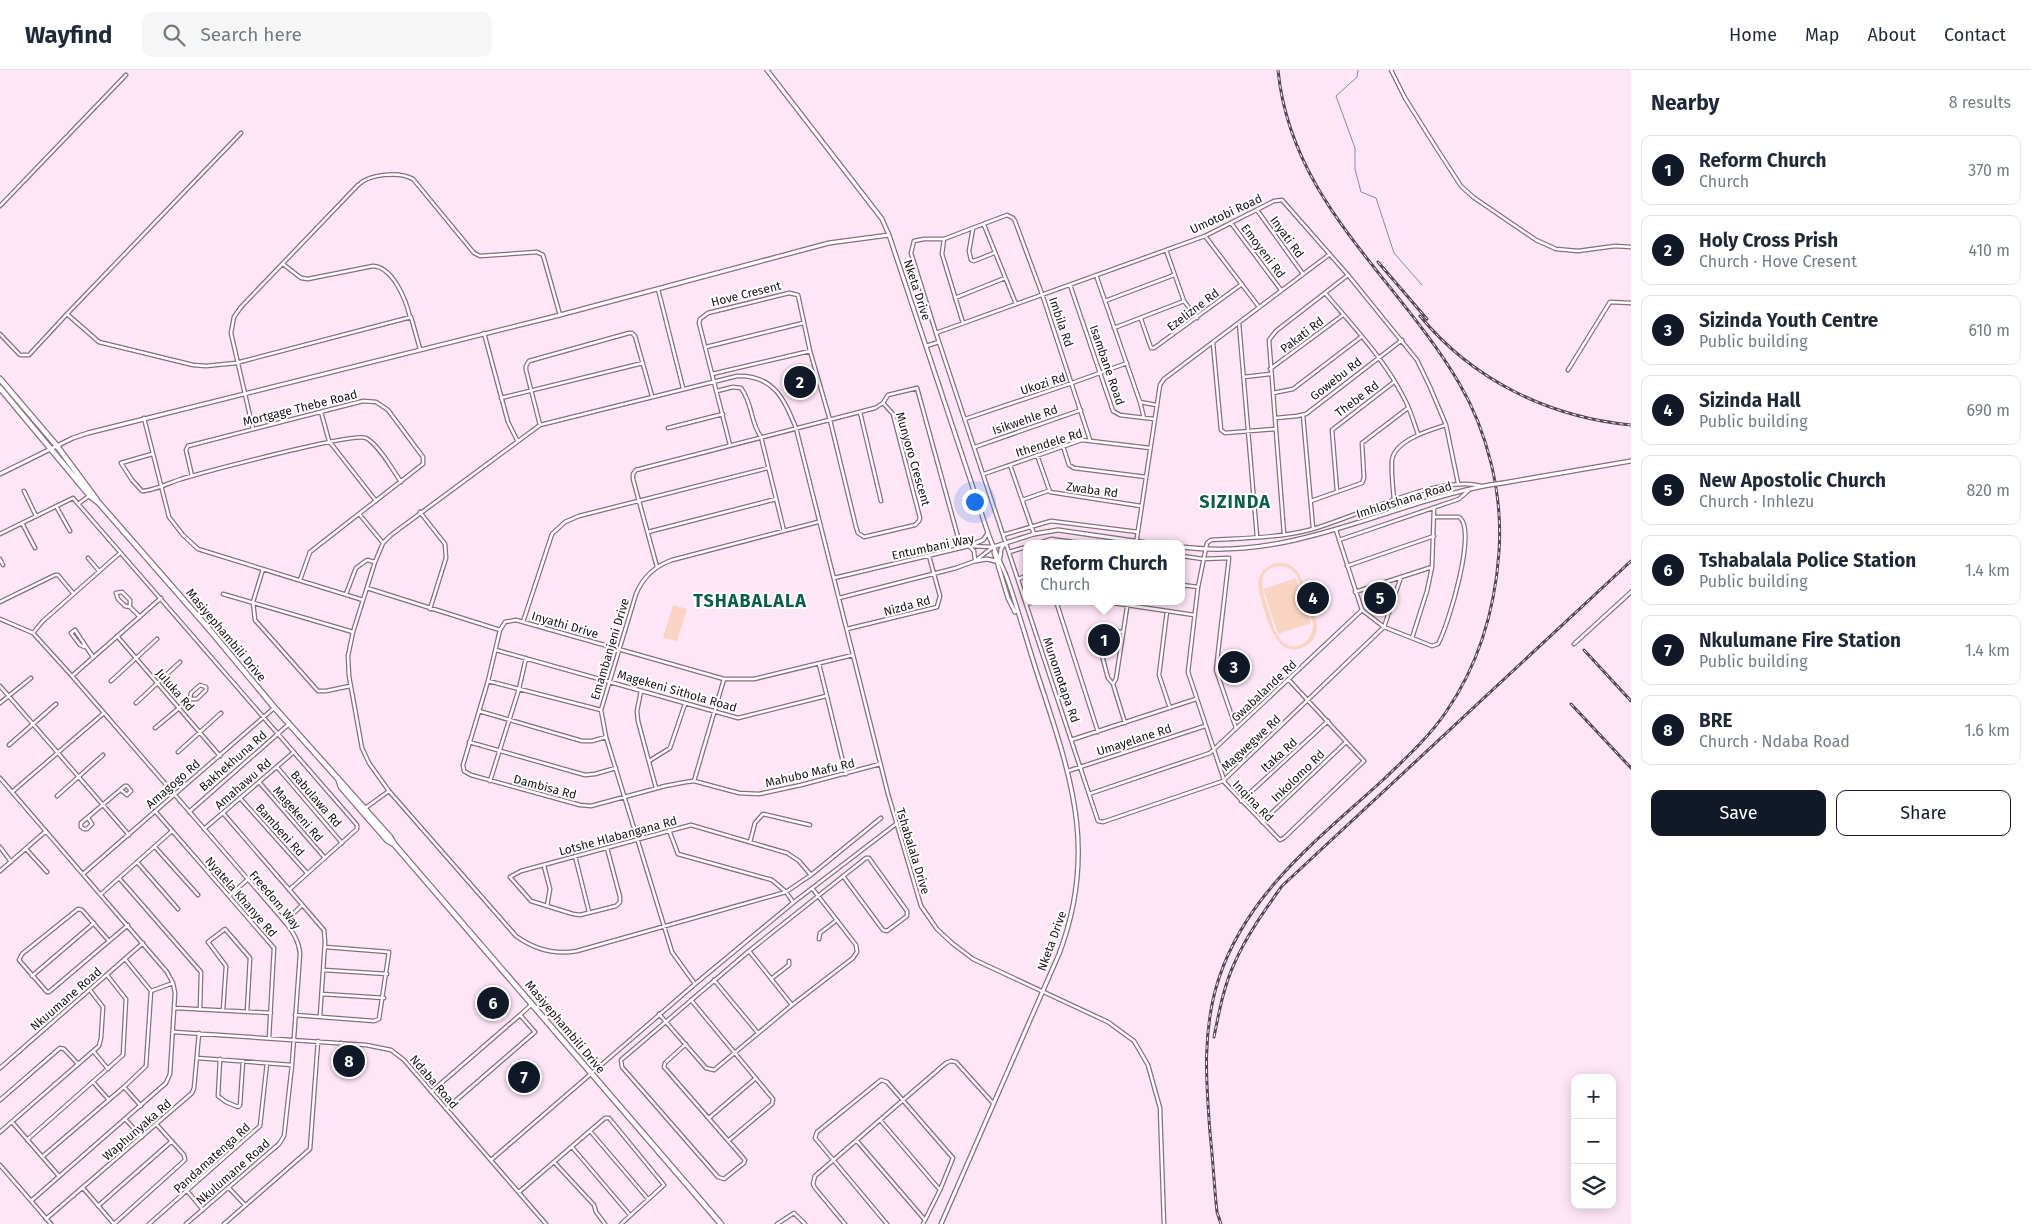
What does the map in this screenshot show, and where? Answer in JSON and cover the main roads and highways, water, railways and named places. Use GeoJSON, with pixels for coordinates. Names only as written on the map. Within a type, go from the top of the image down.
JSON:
{"type":"FeatureCollection","features":[{"type":"Feature","properties":{"kind":"main road","name":"Masiyephambili Drive"},"geometry":{"type":"LineString","coordinates":[[0,379],[92,491],[99,503],[338,780],[341,787],[364,810],[387,840],[394,844],[720,1224]]}},
{"type":"Feature","properties":{"kind":"main road","name":"Masiyephambili Drive"},"geometry":{"type":"LineString","coordinates":[[0,388],[55,447],[90,496],[99,503]]}},
{"type":"Feature","properties":{"kind":"waterway"},"geometry":{"type":"LineString","coordinates":[[1358,70],[1357,77],[1336,96],[1355,148],[1355,169],[1361,192],[1376,198],[1394,253],[1422,285]]}},
{"type":"Feature","properties":{"kind":"railway"},"geometry":{"type":"LineString","coordinates":[[1221,1224],[1217,1212],[1207,1094],[1210,1016],[1219,978],[1232,947],[1248,918],[1267,892],[1311,845],[1409,755],[1432,730],[1458,694],[1476,655],[1489,615],[1494,594],[1499,552],[1500,530],[1496,486],[1485,443],[1469,402],[1434,344],[1350,236],[1324,199],[1303,160],[1287,117],[1278,70]]}},
{"type":"Feature","properties":{"kind":"railway"},"geometry":{"type":"LineString","coordinates":[[1378,262],[1427,319]]}},
{"type":"Feature","properties":{"kind":"railway"},"geometry":{"type":"LineString","coordinates":[[1420,316],[1441,339],[1464,359],[1488,377],[1514,392],[1570,414],[1600,421],[1631,425]]}},
{"type":"Feature","properties":{"kind":"railway"},"geometry":{"type":"LineString","coordinates":[[1214,1037],[1225,989],[1235,962],[1251,932],[1282,886],[1631,561]]}},
{"type":"Feature","properties":{"kind":"railway"},"geometry":{"type":"LineString","coordinates":[[1584,650],[1631,701]]}},
{"type":"Feature","properties":{"kind":"railway"},"geometry":{"type":"LineString","coordinates":[[1571,704],[1631,768]]}},
{"type":"Feature","properties":{"kind":"place","name":"Holy Cross Prish"},"geometry":{"type":"Point","coordinates":[800,382]}},
{"type":"Feature","properties":{"kind":"place","name":"Sizinda Hall"},"geometry":{"type":"Point","coordinates":[1313,598]}},
{"type":"Feature","properties":{"kind":"place","name":"New Apostolic Church"},"geometry":{"type":"Point","coordinates":[1380,598]}},
{"type":"Feature","properties":{"kind":"place","name":"Reform Church"},"geometry":{"type":"Point","coordinates":[1104,640]}},
{"type":"Feature","properties":{"kind":"place","name":"Sizinda Youth Centre"},"geometry":{"type":"Point","coordinates":[1234,667]}},
{"type":"Feature","properties":{"kind":"place","name":"Tshabalala Police Station"},"geometry":{"type":"Point","coordinates":[493,1003]}},
{"type":"Feature","properties":{"kind":"place","name":"BRE"},"geometry":{"type":"Point","coordinates":[349,1061]}},
{"type":"Feature","properties":{"kind":"place","name":"Nkulumane Fire Station"},"geometry":{"type":"Point","coordinates":[524,1077]}},
{"type":"Feature","properties":{"kind":"district","name":"SIZINDA"},"geometry":{"type":"Point","coordinates":[1235,502]}},
{"type":"Feature","properties":{"kind":"district","name":"TSHABALALA"},"geometry":{"type":"Point","coordinates":[750,601]}}]}
